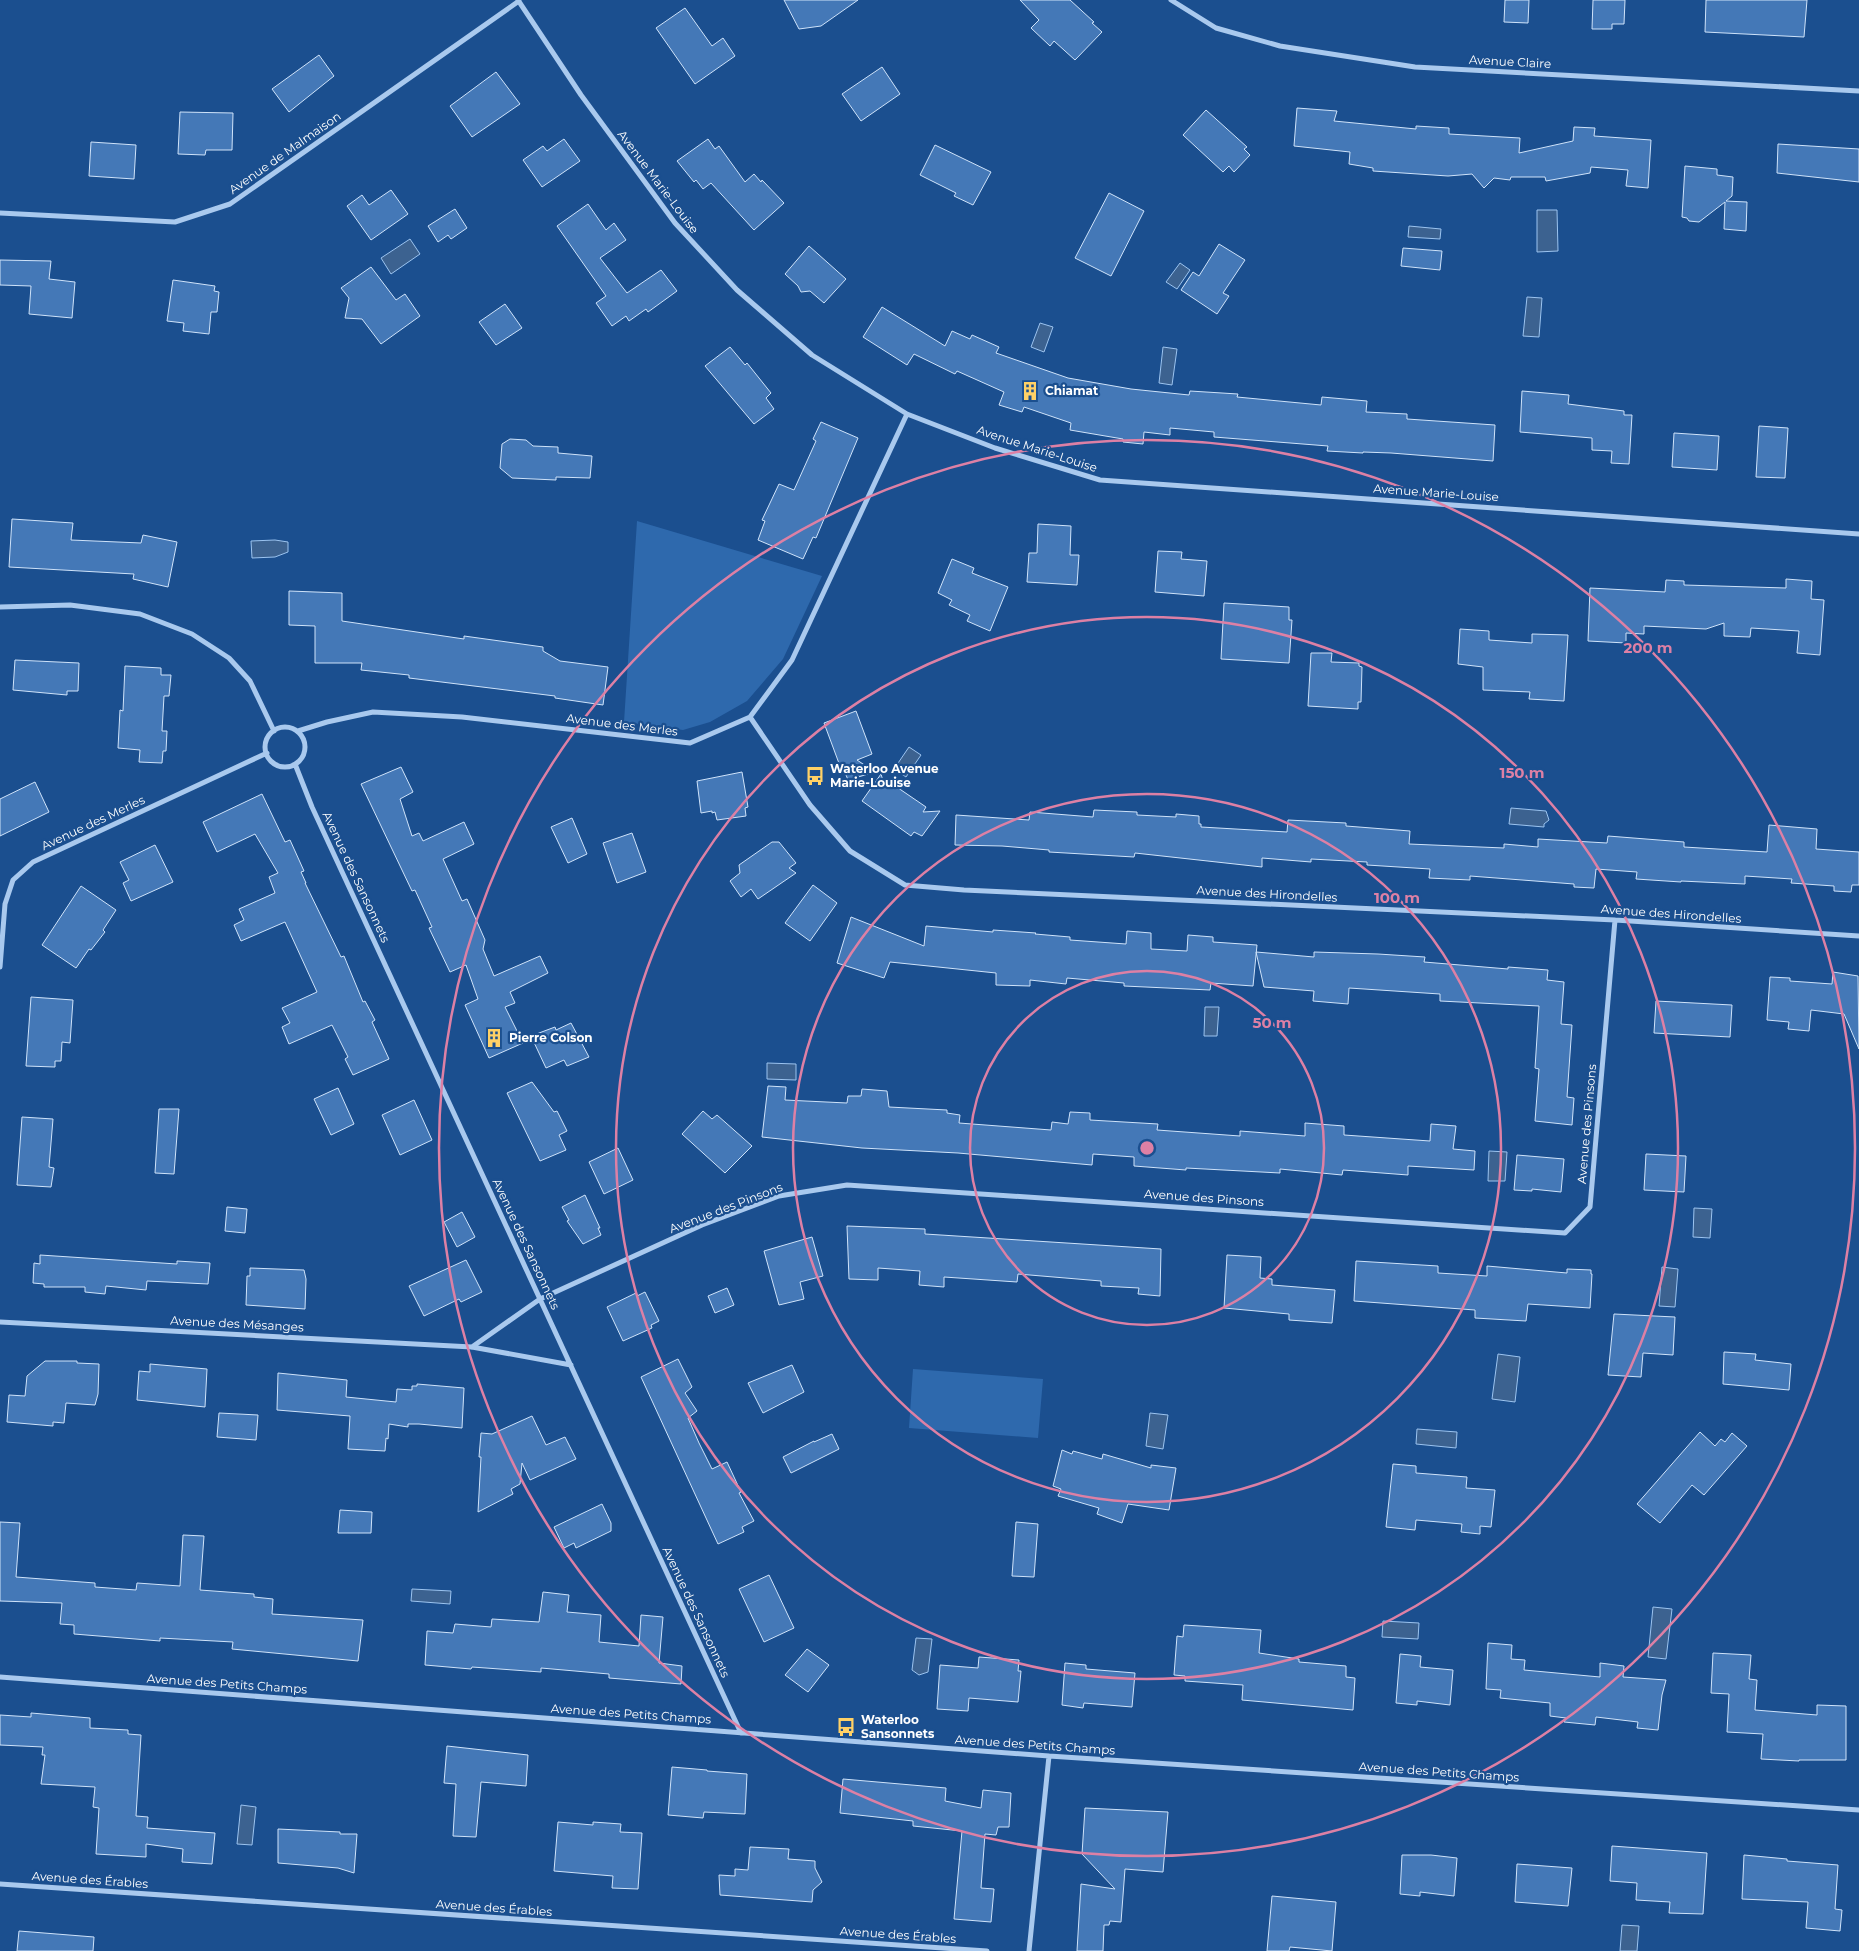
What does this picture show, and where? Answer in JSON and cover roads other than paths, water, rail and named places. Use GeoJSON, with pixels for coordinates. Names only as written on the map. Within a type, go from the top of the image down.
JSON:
{"type":"FeatureCollection","features":[{"type":"Feature","properties":{"kind":"street","name":"Avenue de Malmaison"},"geometry":{"type":"LineString","coordinates":[[0,213],[175,222],[230,204],[518,0]]}},
{"type":"Feature","properties":{"kind":"street","name":"Avenue Marie-Louise"},"geometry":{"type":"LineString","coordinates":[[518,0],[581,95],[675,223],[730,283],[812,355],[907,414],[995,448],[1100,480],[1859,534]]}},
{"type":"Feature","properties":{"kind":"street","name":"Avenue Claire"},"geometry":{"type":"LineString","coordinates":[[1171,0],[1216,28],[1280,46],[1416,67],[1859,91]]}},
{"type":"Feature","properties":{"kind":"street"},"geometry":{"type":"LineString","coordinates":[[750,717],[792,660],[907,414]]}},
{"type":"Feature","properties":{"kind":"street"},"geometry":{"type":"LineString","coordinates":[[0,607],[70,605],[140,614],[192,634],[229,658],[250,682],[274,731]]}},
{"type":"Feature","properties":{"kind":"street","name":"Avenue des Merles"},"geometry":{"type":"LineString","coordinates":[[298,731],[327,722],[373,712],[462,717],[690,743],[750,717]]}},
{"type":"Feature","properties":{"kind":"street","name":"Avenue des Hirondelles"},"geometry":{"type":"LineString","coordinates":[[750,717],[810,805],[850,851],[905,885],[983,891],[1616,920],[1859,936]]}},
{"type":"Feature","properties":{"kind":"street"},"geometry":{"type":"LineString","coordinates":[[286,727],[298,731],[304,742],[303,755],[295,764],[288,766],[275,764],[267,753],[266,741],[274,731],[286,727]]}},
{"type":"Feature","properties":{"kind":"street","name":"Avenue des Merles"},"geometry":{"type":"LineString","coordinates":[[0,967],[5,904],[13,880],[33,862],[267,753]]}},
{"type":"Feature","properties":{"kind":"street","name":"Avenue des Sansonnets"},"geometry":{"type":"LineString","coordinates":[[295,764],[312,807],[741,1732]]}},
{"type":"Feature","properties":{"kind":"street","name":"Avenue des Pinsons"},"geometry":{"type":"LineString","coordinates":[[540,1299],[702,1225],[779,1196],[847,1184],[1565,1233],[1590,1207],[1616,920]]}},
{"type":"Feature","properties":{"kind":"street"},"geometry":{"type":"LineString","coordinates":[[472,1347],[540,1299]]}},
{"type":"Feature","properties":{"kind":"street","name":"Avenue des Mésanges"},"geometry":{"type":"LineString","coordinates":[[0,1322],[472,1347],[571,1365]]}},
{"type":"Feature","properties":{"kind":"street","name":"Avenue des Petits Champs"},"geometry":{"type":"LineString","coordinates":[[0,1677],[1048,1756],[1859,1810]]}},
{"type":"Feature","properties":{"kind":"street"},"geometry":{"type":"LineString","coordinates":[[1030,1951],[1048,1756]]}},
{"type":"Feature","properties":{"kind":"street","name":"Avenue des Érables"},"geometry":{"type":"LineString","coordinates":[[0,1884],[987,1951]]}},
{"type":"Feature","properties":{"kind":"place","name":"Chiamat"},"geometry":{"type":"Point","coordinates":[1030,391]}},
{"type":"Feature","properties":{"kind":"place","name":"Waterloo Avenue Marie-Louise"},"geometry":{"type":"Point","coordinates":[815,776]}},
{"type":"Feature","properties":{"kind":"place","name":"Pierre Colson"},"geometry":{"type":"Point","coordinates":[494,1038]}},
{"type":"Feature","properties":{"kind":"place","name":"Waterloo Sansonnets"},"geometry":{"type":"Point","coordinates":[846,1727]}}]}
